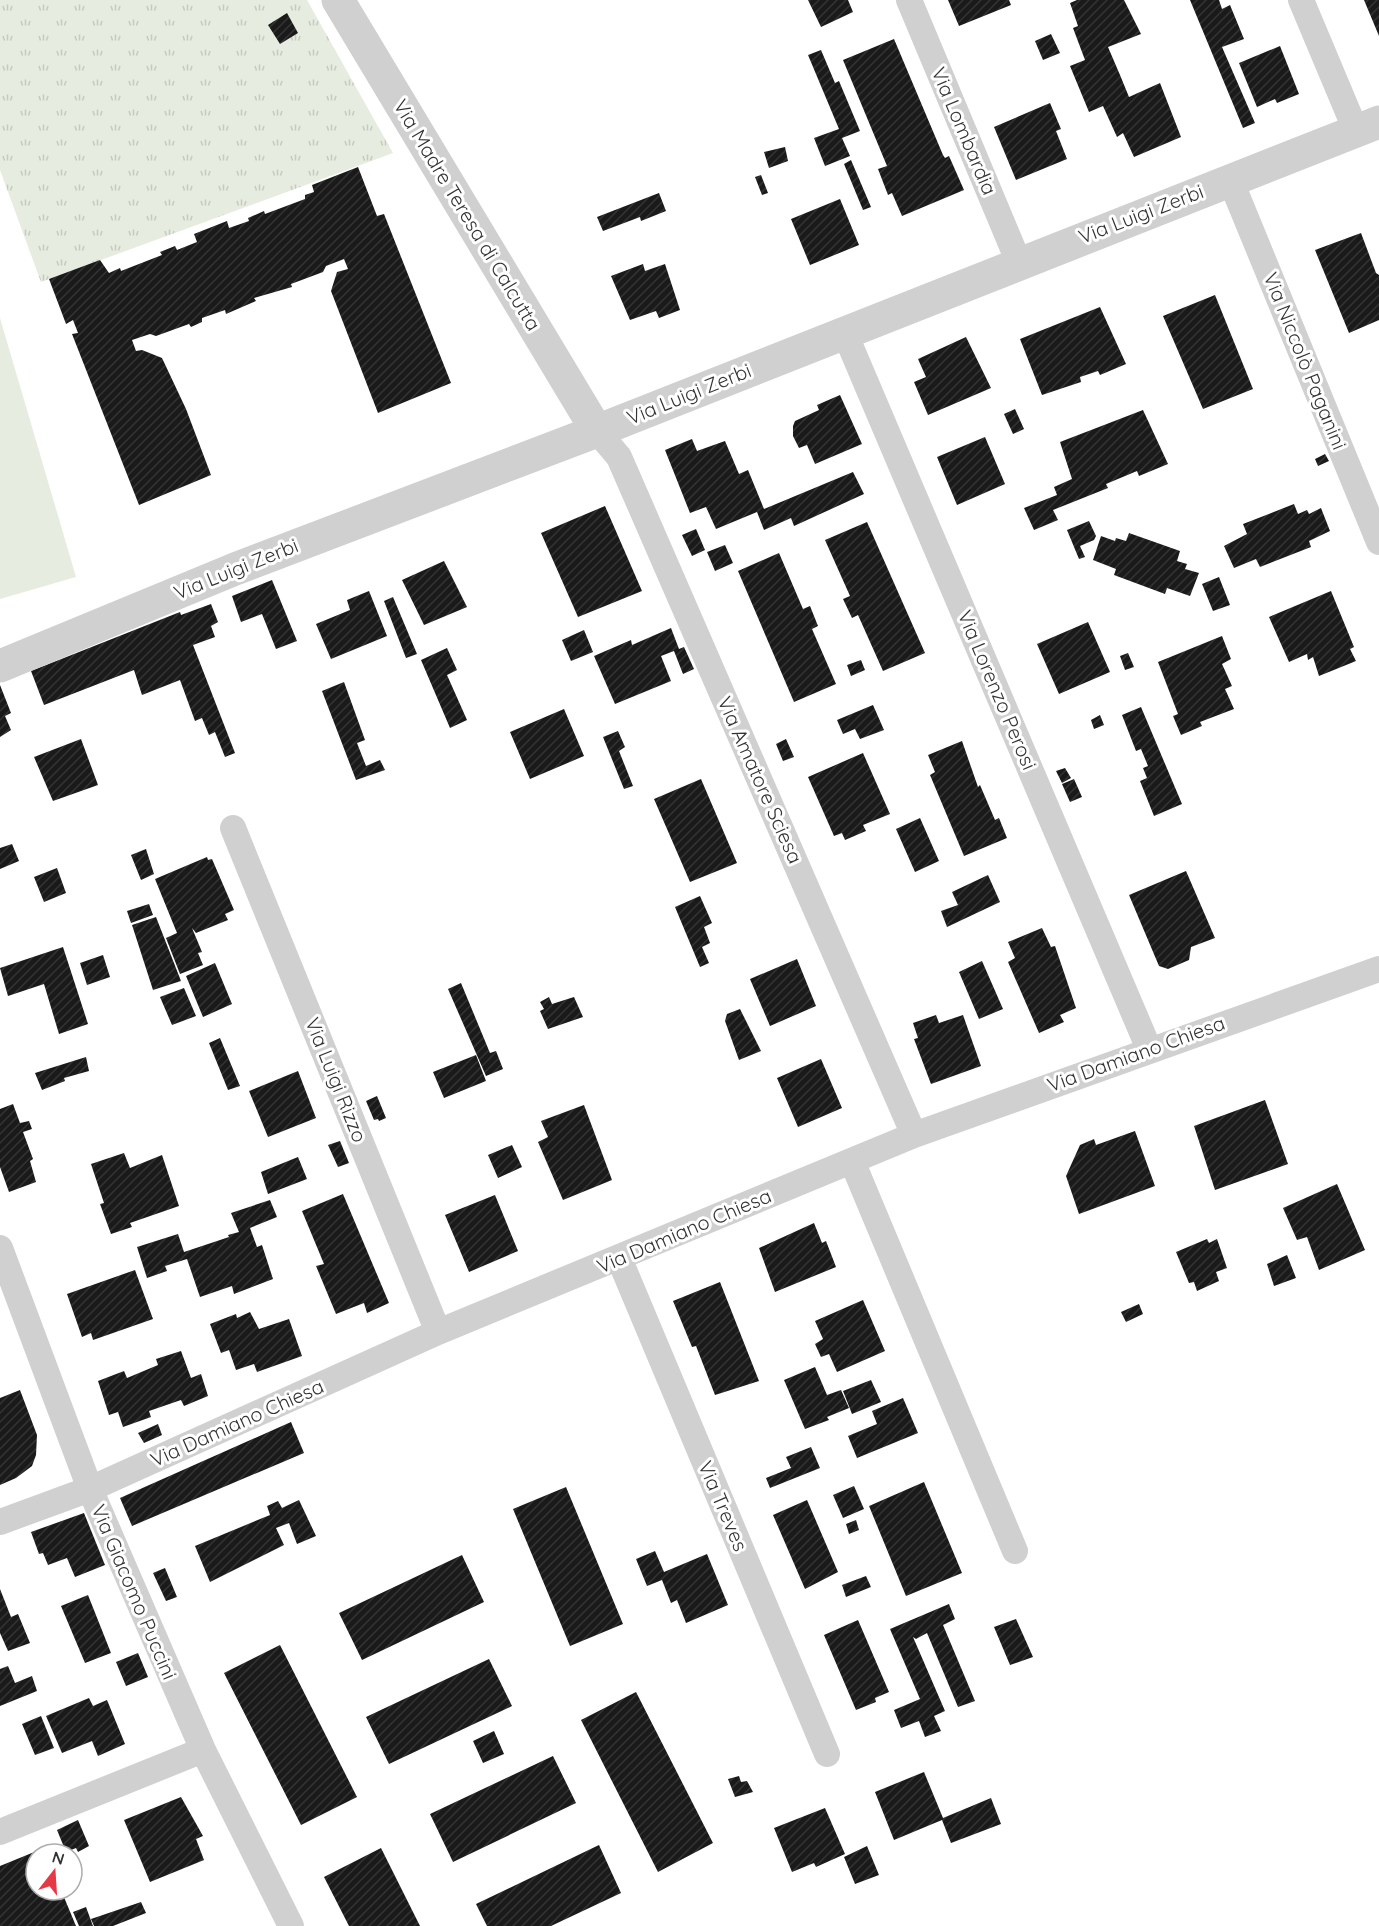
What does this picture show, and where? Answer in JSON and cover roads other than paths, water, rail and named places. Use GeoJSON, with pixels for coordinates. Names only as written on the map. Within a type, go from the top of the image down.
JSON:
{"type":"FeatureCollection","features":[{"type":"Feature","properties":{"kind":"street","name":"Via Madre Teresa di Calcutta"},"geometry":{"type":"LineString","coordinates":[[338,0],[597,431]]}},
{"type":"Feature","properties":{"kind":"street","name":"Via Lombardia"},"geometry":{"type":"LineString","coordinates":[[909,0],[1019,262]]}},
{"type":"Feature","properties":{"kind":"street"},"geometry":{"type":"LineString","coordinates":[[1302,0],[1367,126]]}},
{"type":"Feature","properties":{"kind":"street","name":"Via Luigi Zerbi"},"geometry":{"type":"LineString","coordinates":[[0,666],[235,569],[597,431],[1367,126]]}},
{"type":"Feature","properties":{"kind":"street","name":"Via Niccolò Paganini"},"geometry":{"type":"LineString","coordinates":[[1230,179],[1379,542]]}},
{"type":"Feature","properties":{"kind":"street","name":"Via Lorenzo Perosi"},"geometry":{"type":"LineString","coordinates":[[844,332],[1149,1049]]}},
{"type":"Feature","properties":{"kind":"street","name":"Via Amatore Sciesa"},"geometry":{"type":"LineString","coordinates":[[597,431],[619,457],[914,1135]]}},
{"type":"Feature","properties":{"kind":"street","name":"Via Luigi Rizzo"},"geometry":{"type":"LineString","coordinates":[[233,828],[438,1332]]}},
{"type":"Feature","properties":{"kind":"street","name":"Via Damiano Chiesa"},"geometry":{"type":"LineString","coordinates":[[0,1522],[90,1489],[438,1332],[914,1135],[1149,1049],[1379,969]]}},
{"type":"Feature","properties":{"kind":"street"},"geometry":{"type":"LineString","coordinates":[[852,1161],[1015,1551]]}},
{"type":"Feature","properties":{"kind":"street","name":"Via Giacomo Puccini"},"geometry":{"type":"LineString","coordinates":[[0,1248],[90,1489],[203,1750],[291,1926]]}},
{"type":"Feature","properties":{"kind":"street","name":"Via Treves"},"geometry":{"type":"LineString","coordinates":[[619,1258],[827,1754]]}},
{"type":"Feature","properties":{"kind":"street"},"geometry":{"type":"LineString","coordinates":[[0,1832],[203,1750]]}}]}
